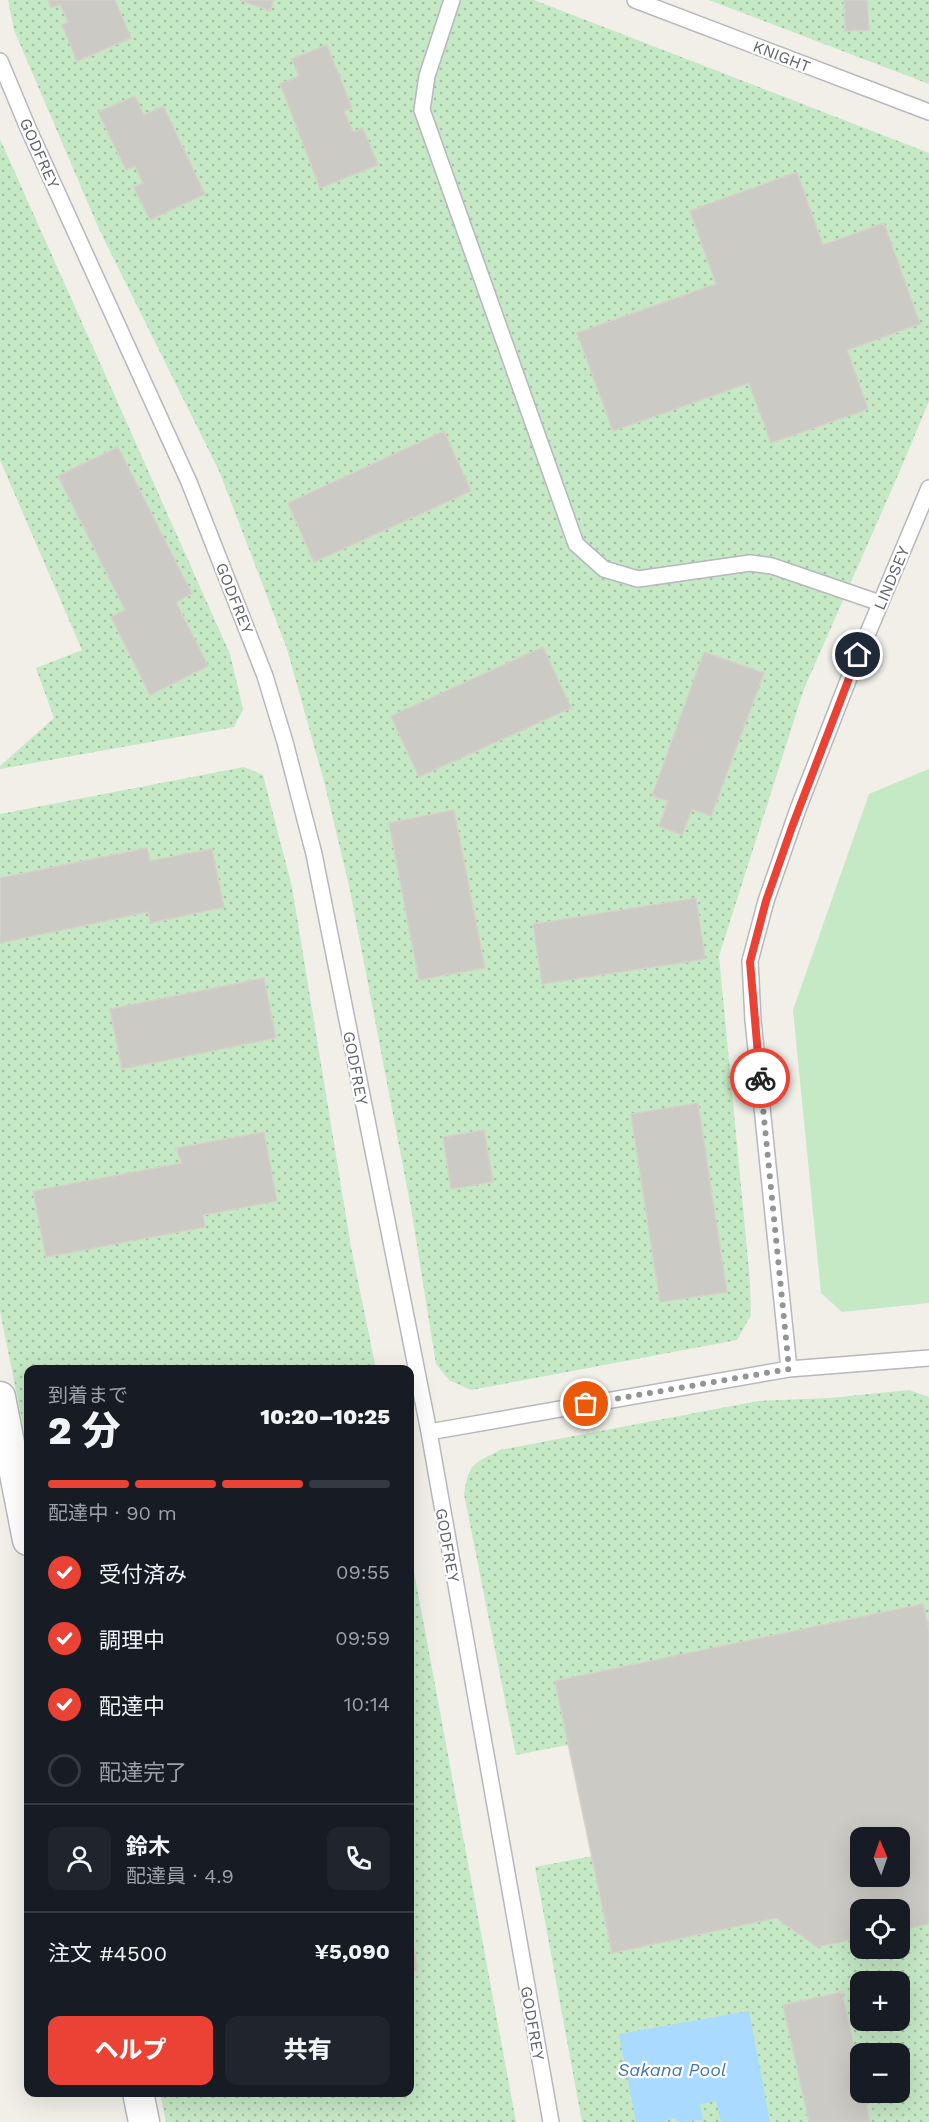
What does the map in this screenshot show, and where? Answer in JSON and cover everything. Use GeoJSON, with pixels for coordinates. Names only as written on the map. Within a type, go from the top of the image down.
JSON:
{"type":"FeatureCollection","features":[{"type":"Feature","properties":{"kind":"street"},"geometry":{"type":"LineString","coordinates":[[0,1397],[24,1520]]}},
{"type":"Feature","properties":{"kind":"lane"},"geometry":{"type":"LineString","coordinates":[[453,0],[427,76],[422,110],[576,544],[604,569],[638,579],[750,562],[772,566],[880,603]]}},
{"type":"Feature","properties":{"kind":"lane","name":"KNIGHT"},"geometry":{"type":"LineString","coordinates":[[635,0],[929,112]]}},
{"type":"Feature","properties":{"kind":"lane","name":"GODFREY"},"geometry":{"type":"LineString","coordinates":[[0,61],[32,137],[189,482],[265,676],[285,742],[314,854],[429,1432],[551,2122]]}},
{"type":"Feature","properties":{"kind":"lane","name":"LINDSEY"},"geometry":{"type":"LineString","coordinates":[[789,1369],[753,1020],[750,962],[766,901],[798,809],[851,673],[929,488]]}},
{"type":"Feature","properties":{"kind":"lane"},"geometry":{"type":"LineString","coordinates":[[429,1432],[789,1369],[929,1358]]}},
{"type":"Feature","properties":{"kind":"green space"},"geometry":{"type":"Polygon","coordinates":[[[8,0],[534,0],[929,153],[929,401],[804,689],[719,956],[750,1281],[751,1315],[737,1340],[471,1390],[449,1380],[436,1364],[411,1208],[350,890],[325,785],[287,649],[220,473],[99,229],[14,30],[8,0]]]}},
{"type":"Feature","properties":{"kind":"green space"},"geometry":{"type":"Polygon","coordinates":[[[709,0],[929,0],[929,84],[709,0]]]}},
{"type":"Feature","properties":{"kind":"green space"},"geometry":{"type":"Polygon","coordinates":[[[0,139],[230,654],[243,709],[234,727],[0,769],[0,766],[54,718],[36,668],[82,650],[0,460],[0,139]]]}},
{"type":"Feature","properties":{"kind":"green space"},"geometry":{"type":"Polygon","coordinates":[[[244,767],[263,775],[292,887],[351,1247],[375,1365],[24,1365],[24,1430],[0,1311],[0,814],[244,767]]]}},
{"type":"Feature","properties":{"kind":"green space"},"geometry":{"type":"Polygon","coordinates":[[[929,769],[929,1303],[842,1312],[821,1293],[793,1010],[869,794],[929,769]]]}},
{"type":"Feature","properties":{"kind":"green space"},"geometry":{"type":"Polygon","coordinates":[[[909,1390],[929,1397],[929,1711],[562,1746],[516,1755],[464,1494],[470,1470],[478,1462],[500,1450],[758,1401],[830,1398],[909,1390]]]}},
{"type":"Feature","properties":{"kind":"green space"},"geometry":{"type":"Polygon","coordinates":[[[414,1572],[516,2122],[166,2122],[161,2097],[414,2097],[414,1572]]]}},
{"type":"Feature","properties":{"kind":"green space"},"geometry":{"type":"Polygon","coordinates":[[[929,1792],[929,2122],[582,2122],[535,1867],[929,1792]]]}},
{"type":"Feature","properties":{"kind":"water","name":"Sakana Pool"},"geometry":{"type":"Polygon","coordinates":[[[749,2011],[770,2122],[721,2122],[716,2101],[700,2104],[703,2120],[676,2122],[675,2118],[662,2122],[636,2122],[619,2034],[749,2011]]]}},
{"type":"Feature","properties":{"kind":"building"},"geometry":{"type":"Polygon","coordinates":[[[48,0],[115,0],[131,38],[77,61],[62,25],[68,22],[60,4],[51,8],[48,0]]]}},
{"type":"Feature","properties":{"kind":"building"},"geometry":{"type":"Polygon","coordinates":[[[240,0],[274,0],[270,11],[240,0]]]}},
{"type":"Feature","properties":{"kind":"building"},"geometry":{"type":"Polygon","coordinates":[[[844,0],[867,0],[869,30],[845,31],[844,0]]]}},
{"type":"Feature","properties":{"kind":"building"},"geometry":{"type":"Polygon","coordinates":[[[327,45],[352,108],[344,111],[353,132],[363,128],[378,165],[320,188],[280,84],[299,76],[292,59],[327,45]]]}},
{"type":"Feature","properties":{"kind":"building"},"geometry":{"type":"Polygon","coordinates":[[[135,96],[144,115],[163,106],[205,194],[150,220],[134,187],[143,183],[135,166],[126,170],[98,112],[135,96]]]}},
{"type":"Feature","properties":{"kind":"building"},"geometry":{"type":"Polygon","coordinates":[[[797,172],[823,245],[884,223],[920,324],[847,350],[868,409],[771,443],[749,383],[613,431],[577,333],[716,284],[690,211],[797,172]]]}},
{"type":"Feature","properties":{"kind":"building"},"geometry":{"type":"Polygon","coordinates":[[[444,431],[471,491],[314,562],[288,503],[444,431]]]}},
{"type":"Feature","properties":{"kind":"building"},"geometry":{"type":"Polygon","coordinates":[[[118,447],[192,594],[176,602],[208,666],[150,695],[111,617],[125,610],[58,476],[118,447]]]}},
{"type":"Feature","properties":{"kind":"building"},"geometry":{"type":"Polygon","coordinates":[[[543,647],[571,708],[419,777],[391,716],[543,647]]]}},
{"type":"Feature","properties":{"kind":"building"},"geometry":{"type":"Polygon","coordinates":[[[704,652],[764,673],[711,816],[692,809],[682,835],[659,826],[668,801],[652,796],[704,652]]]}},
{"type":"Feature","properties":{"kind":"building"},"geometry":{"type":"Polygon","coordinates":[[[454,810],[485,968],[419,980],[389,823],[454,810]]]}},
{"type":"Feature","properties":{"kind":"building"},"geometry":{"type":"Polygon","coordinates":[[[147,848],[150,861],[212,849],[224,907],[150,923],[148,912],[0,943],[0,878],[147,848]]]}},
{"type":"Feature","properties":{"kind":"building"},"geometry":{"type":"Polygon","coordinates":[[[696,898],[705,959],[542,984],[533,924],[696,898]]]}},
{"type":"Feature","properties":{"kind":"building"},"geometry":{"type":"Polygon","coordinates":[[[264,978],[276,1038],[122,1069],[110,1009],[264,978]]]}},
{"type":"Feature","properties":{"kind":"building"},"geometry":{"type":"Polygon","coordinates":[[[698,1103],[727,1292],[660,1302],[631,1114],[698,1103]]]}},
{"type":"Feature","properties":{"kind":"building"},"geometry":{"type":"Polygon","coordinates":[[[484,1130],[493,1182],[451,1189],[443,1137],[484,1130]]]}},
{"type":"Feature","properties":{"kind":"building"},"geometry":{"type":"Polygon","coordinates":[[[264,1132],[277,1201],[203,1215],[205,1227],[46,1257],[33,1191],[182,1163],[176,1148],[264,1132]]]}},
{"type":"Feature","properties":{"kind":"building"},"geometry":{"type":"Polygon","coordinates":[[[923,1604],[929,1630],[929,1924],[910,1928],[910,1899],[850,1899],[850,1940],[817,1947],[776,1918],[612,1953],[555,1681],[923,1604]]]}},
{"type":"Feature","properties":{"kind":"building"},"geometry":{"type":"Polygon","coordinates":[[[414,1949],[418,1970],[414,1971],[414,1949]]]}},
{"type":"Feature","properties":{"kind":"building"},"geometry":{"type":"Polygon","coordinates":[[[842,1992],[853,2043],[850,2043],[850,2103],[866,2103],[870,2122],[809,2122],[783,2005],[842,1992]]]}},
{"type":"Feature","properties":{"kind":"way so far"},"geometry":{"type":"LineString","coordinates":[[586,1404],[789,1369],[760,1078]]}},
{"type":"Feature","properties":{"kind":"route"},"geometry":{"type":"LineString","coordinates":[[760,1078],[753,1020],[750,962],[766,901],[792,827],[858,655]]}}]}
